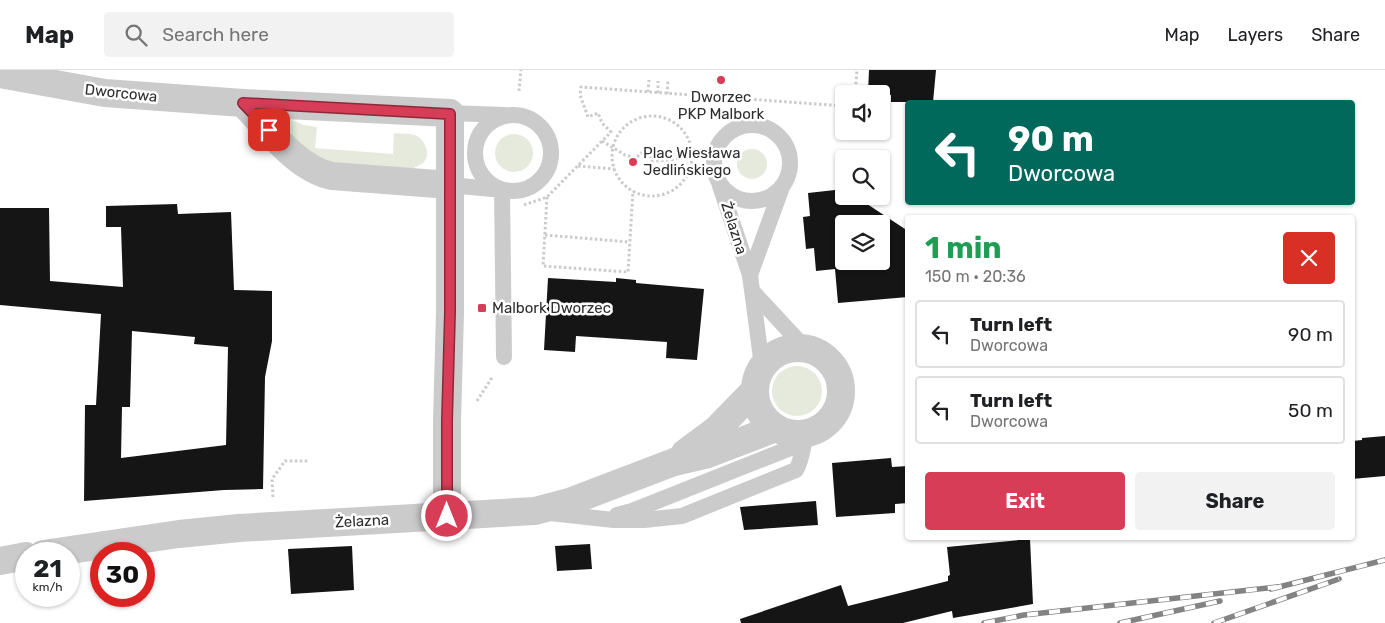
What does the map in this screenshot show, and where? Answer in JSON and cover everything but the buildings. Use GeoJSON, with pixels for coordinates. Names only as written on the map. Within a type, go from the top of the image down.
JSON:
{"type":"FeatureCollection","features":[{"type":"Feature","properties":{"kind":"street","name":"Dworcowa"},"geometry":{"type":"LineString","coordinates":[[0,74],[105,93],[243,103],[450,114]]}},
{"type":"Feature","properties":{"kind":"street"},"geometry":{"type":"LineString","coordinates":[[243,103],[295,157],[319,173],[332,176],[450,186]]}},
{"type":"Feature","properties":{"kind":"street"},"geometry":{"type":"LineString","coordinates":[[447,516],[450,114]]}},
{"type":"Feature","properties":{"kind":"street"},"geometry":{"type":"LineString","coordinates":[[776,428],[805,438],[825,425],[837,411],[842,393],[842,384],[837,371],[829,360],[818,351],[804,347]]}},
{"type":"Feature","properties":{"kind":"street","name":"Żelazna"},"geometry":{"type":"LineString","coordinates":[[674,462],[716,430],[759,378],[771,358],[780,351],[804,347]]}},
{"type":"Feature","properties":{"kind":"street","name":"Żelazna"},"geometry":{"type":"LineString","coordinates":[[759,378],[756,402],[760,412],[776,428]]}},
{"type":"Feature","properties":{"kind":"street","name":"Żelazna"},"geometry":{"type":"LineString","coordinates":[[80,549],[180,534],[239,528],[535,511],[569,502],[674,462],[708,454],[776,428]]}},
{"type":"Feature","properties":{"kind":"street"},"geometry":{"type":"LineString","coordinates":[[0,561],[15,558]]}},
{"type":"Feature","properties":{"kind":"lane"},"geometry":{"type":"LineString","coordinates":[[450,114],[519,115],[531,118],[541,126],[548,136],[552,148],[551,161],[546,173],[538,183],[527,189],[514,192],[450,186]]}},
{"type":"Feature","properties":{"kind":"lane"},"geometry":{"type":"LineString","coordinates":[[502,190],[490,184],[481,175],[476,164],[474,151],[477,139],[484,127],[494,119],[506,115]]}},
{"type":"Feature","properties":{"kind":"lane","name":"Żelazna"},"geometry":{"type":"LineString","coordinates":[[750,275],[791,164],[789,151],[783,140],[774,131],[762,126],[749,125],[737,128],[727,135],[719,145],[715,156],[714,169],[750,275],[753,292],[759,378]]}},
{"type":"Feature","properties":{"kind":"lane","name":"Żelazna"},"geometry":{"type":"LineString","coordinates":[[719,181],[726,191],[737,198],[749,201],[762,200],[773,195],[782,187]]}},
{"type":"Feature","properties":{"kind":"lane"},"geometry":{"type":"LineString","coordinates":[[502,190],[504,357]]}},
{"type":"Feature","properties":{"kind":"lane"},"geometry":{"type":"LineString","coordinates":[[753,292],[804,347]]}},
{"type":"Feature","properties":{"kind":"lane"},"geometry":{"type":"LineString","coordinates":[[603,519],[632,511],[805,438]]}},
{"type":"Feature","properties":{"kind":"lane"},"geometry":{"type":"LineString","coordinates":[[535,511],[603,519],[644,520],[682,516],[796,470],[801,460],[805,438]]}},
{"type":"Feature","properties":{"kind":"path"},"geometry":{"type":"LineString","coordinates":[[519,91],[521,70]]}},
{"type":"Feature","properties":{"kind":"path"},"geometry":{"type":"LineString","coordinates":[[856,85],[857,70]]}},
{"type":"Feature","properties":{"kind":"path"},"geometry":{"type":"LineString","coordinates":[[648,92],[649,80]]}},
{"type":"Feature","properties":{"kind":"path"},"geometry":{"type":"LineString","coordinates":[[658,81],[658,93]]}},
{"type":"Feature","properties":{"kind":"path"},"geometry":{"type":"LineString","coordinates":[[667,94],[668,81]]}},
{"type":"Feature","properties":{"kind":"path"},"geometry":{"type":"LineString","coordinates":[[502,210],[529,204],[547,197],[611,132],[602,123],[598,114],[588,117],[580,95],[580,87],[835,105]]}},
{"type":"Feature","properties":{"kind":"path"},"geometry":{"type":"LineString","coordinates":[[653,116],[663,118],[679,127],[690,142],[692,156],[685,179],[670,192],[652,196],[633,191],[619,178],[614,170],[612,160],[613,148],[620,132],[627,125],[644,117],[653,116]]}},
{"type":"Feature","properties":{"kind":"path"},"geometry":{"type":"LineString","coordinates":[[602,141],[636,158],[641,153],[648,154],[652,161],[698,154]]}},
{"type":"Feature","properties":{"kind":"path"},"geometry":{"type":"LineString","coordinates":[[578,166],[614,170]]}},
{"type":"Feature","properties":{"kind":"path"},"geometry":{"type":"LineString","coordinates":[[547,197],[543,266],[628,272],[633,191]]}},
{"type":"Feature","properties":{"kind":"path"},"geometry":{"type":"LineString","coordinates":[[545,235],[630,242]]}},
{"type":"Feature","properties":{"kind":"path"},"geometry":{"type":"LineString","coordinates":[[477,401],[504,357]]}},
{"type":"Feature","properties":{"kind":"path"},"geometry":{"type":"LineString","coordinates":[[273,498],[272,479],[285,461],[308,461]]}},
{"type":"Feature","properties":{"kind":"shaded area"},"geometry":{"type":"Polygon","coordinates":[[[275,113],[304,125],[317,127],[315,148],[393,154],[394,133],[408,134],[415,135],[422,140],[427,152],[426,160],[412,169],[314,160],[273,116],[275,113]]]}},
{"type":"Feature","properties":{"kind":"shaded area"},"geometry":{"type":"Polygon","coordinates":[[[514,134],[527,140],[533,153],[527,166],[514,172],[501,166],[495,153],[501,140],[514,134]]]}},
{"type":"Feature","properties":{"kind":"shaded area"},"geometry":{"type":"Polygon","coordinates":[[[752,149],[763,153],[767,164],[763,175],[752,179],[741,175],[737,164],[741,153],[752,149]]]}},
{"type":"Feature","properties":{"kind":"shaded area"},"geometry":{"type":"Polygon","coordinates":[[[797,366],[815,373],[822,391],[815,409],[797,416],[779,409],[772,391],[779,373],[797,366]]]}},
{"type":"Feature","properties":{"kind":"railway"},"geometry":{"type":"LineString","coordinates":[[1271,589],[1385,560]]}},
{"type":"Feature","properties":{"kind":"railway"},"geometry":{"type":"LineString","coordinates":[[1214,623],[1339,579]]}},
{"type":"Feature","properties":{"kind":"railway"},"geometry":{"type":"LineString","coordinates":[[984,623],[1024,615],[1277,587]]}},
{"type":"Feature","properties":{"kind":"railway"},"geometry":{"type":"LineString","coordinates":[[1120,623],[1220,601]]}},
{"type":"Feature","properties":{"kind":"place","name":"Dworzec PKP Malbork"},"geometry":{"type":"Point","coordinates":[721,80]}},
{"type":"Feature","properties":{"kind":"place","name":"Plac Wiesława Jedlińskiego"},"geometry":{"type":"Point","coordinates":[633,162]}},
{"type":"Feature","properties":{"kind":"place","name":"Malbork Dworzec"},"geometry":{"type":"Point","coordinates":[482,308]}},
{"type":"Feature","properties":{"kind":"route"},"geometry":{"type":"LineString","coordinates":[[269,130],[243,103],[450,114],[447,516]]}}]}
